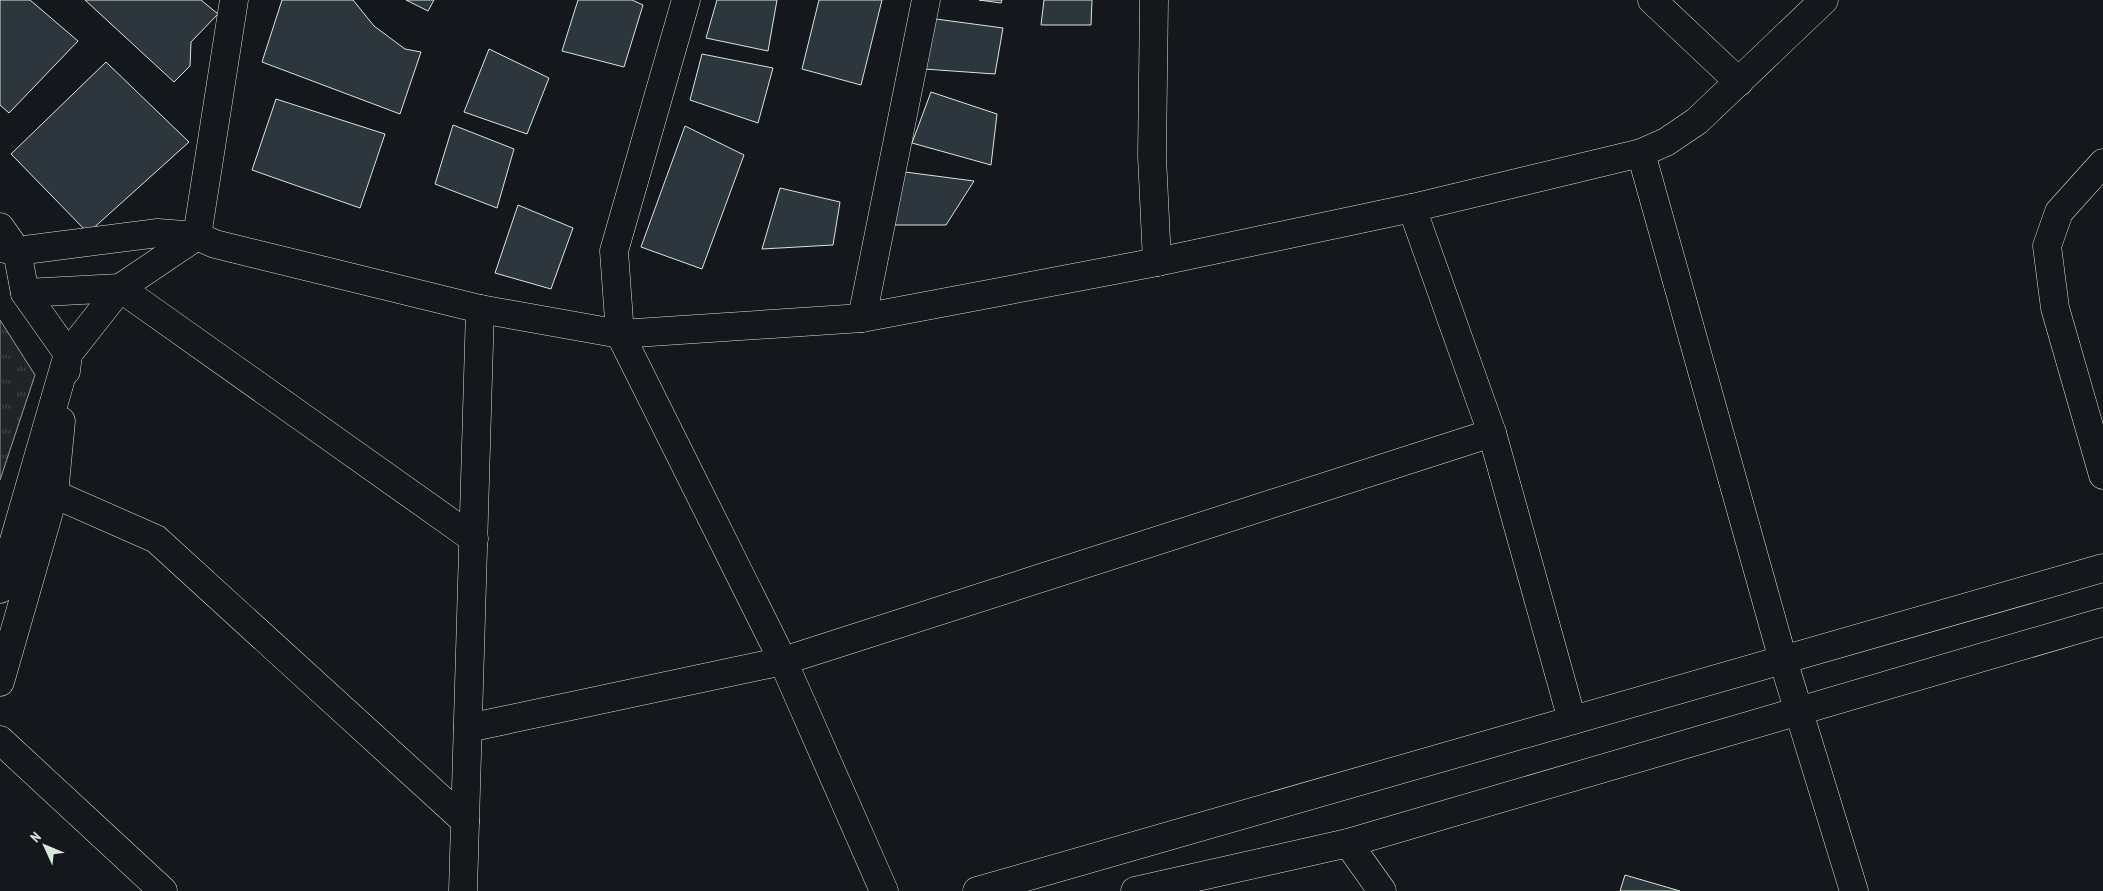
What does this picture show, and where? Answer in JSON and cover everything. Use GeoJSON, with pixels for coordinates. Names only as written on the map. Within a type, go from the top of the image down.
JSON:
{"type":"FeatureCollection","features":[{"type":"Feature","properties":{"kind":"street"},"geometry":{"type":"LineString","coordinates":[[0,589],[68,354],[120,288],[197,236],[234,0]]}},
{"type":"Feature","properties":{"kind":"street"},"geometry":{"type":"LineString","coordinates":[[686,0],[614,250],[620,334],[784,661],[884,891]]}},
{"type":"Feature","properties":{"kind":"street"},"geometry":{"type":"LineString","coordinates":[[862,318],[926,0]]}},
{"type":"Feature","properties":{"kind":"street"},"geometry":{"type":"LineString","coordinates":[[1154,0],[1152,156],[1157,262]]}},
{"type":"Feature","properties":{"kind":"street"},"geometry":{"type":"LineString","coordinates":[[1652,0],[1739,82]]}},
{"type":"Feature","properties":{"kind":"street"},"geometry":{"type":"LineString","coordinates":[[9,249],[85,244],[158,233],[197,236],[215,244],[480,309],[620,334],[862,318],[1157,262],[1412,208],[1641,153],[1666,142],[1697,120],[1824,0]]}},
{"type":"Feature","properties":{"kind":"street"},"geometry":{"type":"LineString","coordinates":[[1641,153],[1783,660],[1854,891]]}},
{"type":"Feature","properties":{"kind":"street"},"geometry":{"type":"LineString","coordinates":[[2103,163],[2059,212],[2048,246],[2055,308],[2103,475]]}},
{"type":"Feature","properties":{"kind":"street"},"geometry":{"type":"LineString","coordinates":[[1412,208],[1492,433],[1572,720]]}},
{"type":"Feature","properties":{"kind":"street"},"geometry":{"type":"LineString","coordinates":[[0,227],[25,293],[68,354],[54,494],[0,682]]}},
{"type":"Feature","properties":{"kind":"street"},"geometry":{"type":"LineString","coordinates":[[25,293],[120,288],[474,539]]}},
{"type":"Feature","properties":{"kind":"street"},"geometry":{"type":"LineString","coordinates":[[463,891],[480,309]]}},
{"type":"Feature","properties":{"kind":"street"},"geometry":{"type":"LineString","coordinates":[[468,728],[784,661],[1492,433]]}},
{"type":"Feature","properties":{"kind":"street"},"geometry":{"type":"LineString","coordinates":[[54,494],[156,539],[465,821]]}},
{"type":"Feature","properties":{"kind":"street"},"geometry":{"type":"LineString","coordinates":[[977,891],[2103,568]]}},
{"type":"Feature","properties":{"kind":"street"},"geometry":{"type":"LineString","coordinates":[[1135,891],[1348,843],[2103,622]]}},
{"type":"Feature","properties":{"kind":"street"},"geometry":{"type":"LineString","coordinates":[[0,740],[163,891]]}},
{"type":"Feature","properties":{"kind":"street"},"geometry":{"type":"LineString","coordinates":[[1348,843],[1382,891]]}},
{"type":"Feature","properties":{"kind":"green space"},"geometry":{"type":"Polygon","coordinates":[[[0,320],[35,375],[0,480],[0,320]]]}},
{"type":"Feature","properties":{"kind":"building"},"geometry":{"type":"Polygon","coordinates":[[[0,0],[30,0],[78,41],[9,113],[0,105],[0,0]]]}},
{"type":"Feature","properties":{"kind":"building"},"geometry":{"type":"Polygon","coordinates":[[[85,0],[201,0],[218,14],[191,42],[190,66],[174,82],[85,0]]]}},
{"type":"Feature","properties":{"kind":"building"},"geometry":{"type":"Polygon","coordinates":[[[282,0],[353,0],[374,26],[405,49],[421,52],[400,114],[262,62],[282,0]]]}},
{"type":"Feature","properties":{"kind":"building"},"geometry":{"type":"Polygon","coordinates":[[[406,0],[434,0],[428,11],[406,0]]]}},
{"type":"Feature","properties":{"kind":"building"},"geometry":{"type":"Polygon","coordinates":[[[578,0],[632,0],[643,5],[624,67],[562,51],[578,0]]]}},
{"type":"Feature","properties":{"kind":"building"},"geometry":{"type":"Polygon","coordinates":[[[717,0],[777,0],[768,51],[706,38],[717,0]]]}},
{"type":"Feature","properties":{"kind":"building"},"geometry":{"type":"Polygon","coordinates":[[[819,0],[882,0],[861,85],[802,69],[819,0]]]}},
{"type":"Feature","properties":{"kind":"building"},"geometry":{"type":"Polygon","coordinates":[[[979,0],[1002,0],[1001,3],[979,0]]]}},
{"type":"Feature","properties":{"kind":"building"},"geometry":{"type":"Polygon","coordinates":[[[1044,0],[1092,0],[1091,25],[1041,25],[1044,0]]]}},
{"type":"Feature","properties":{"kind":"building"},"geometry":{"type":"Polygon","coordinates":[[[936,19],[1003,28],[995,74],[924,69],[936,19]]]}},
{"type":"Feature","properties":{"kind":"building"},"geometry":{"type":"Polygon","coordinates":[[[489,49],[549,78],[527,134],[464,112],[489,49]]]}},
{"type":"Feature","properties":{"kind":"building"},"geometry":{"type":"Polygon","coordinates":[[[702,54],[773,68],[758,123],[690,100],[702,54]]]}},
{"type":"Feature","properties":{"kind":"building"},"geometry":{"type":"Polygon","coordinates":[[[106,62],[189,142],[88,233],[11,154],[106,62]]]}},
{"type":"Feature","properties":{"kind":"building"},"geometry":{"type":"Polygon","coordinates":[[[931,92],[997,114],[991,165],[912,143],[931,92]]]}},
{"type":"Feature","properties":{"kind":"building"},"geometry":{"type":"Polygon","coordinates":[[[276,99],[385,134],[360,208],[252,170],[276,99]]]}},
{"type":"Feature","properties":{"kind":"building"},"geometry":{"type":"Polygon","coordinates":[[[453,125],[514,149],[497,208],[435,184],[453,125]]]}},
{"type":"Feature","properties":{"kind":"building"},"geometry":{"type":"Polygon","coordinates":[[[685,126],[744,155],[702,269],[641,247],[685,126]]]}},
{"type":"Feature","properties":{"kind":"building"},"geometry":{"type":"Polygon","coordinates":[[[905,172],[974,181],[946,225],[893,225],[905,172]]]}},
{"type":"Feature","properties":{"kind":"building"},"geometry":{"type":"Polygon","coordinates":[[[780,188],[840,202],[833,245],[762,249],[780,188]]]}},
{"type":"Feature","properties":{"kind":"building"},"geometry":{"type":"Polygon","coordinates":[[[518,205],[573,228],[551,289],[495,273],[518,205]]]}},
{"type":"Feature","properties":{"kind":"building"},"geometry":{"type":"Polygon","coordinates":[[[1625,875],[1680,891],[1620,891],[1625,875]]]}}]}
